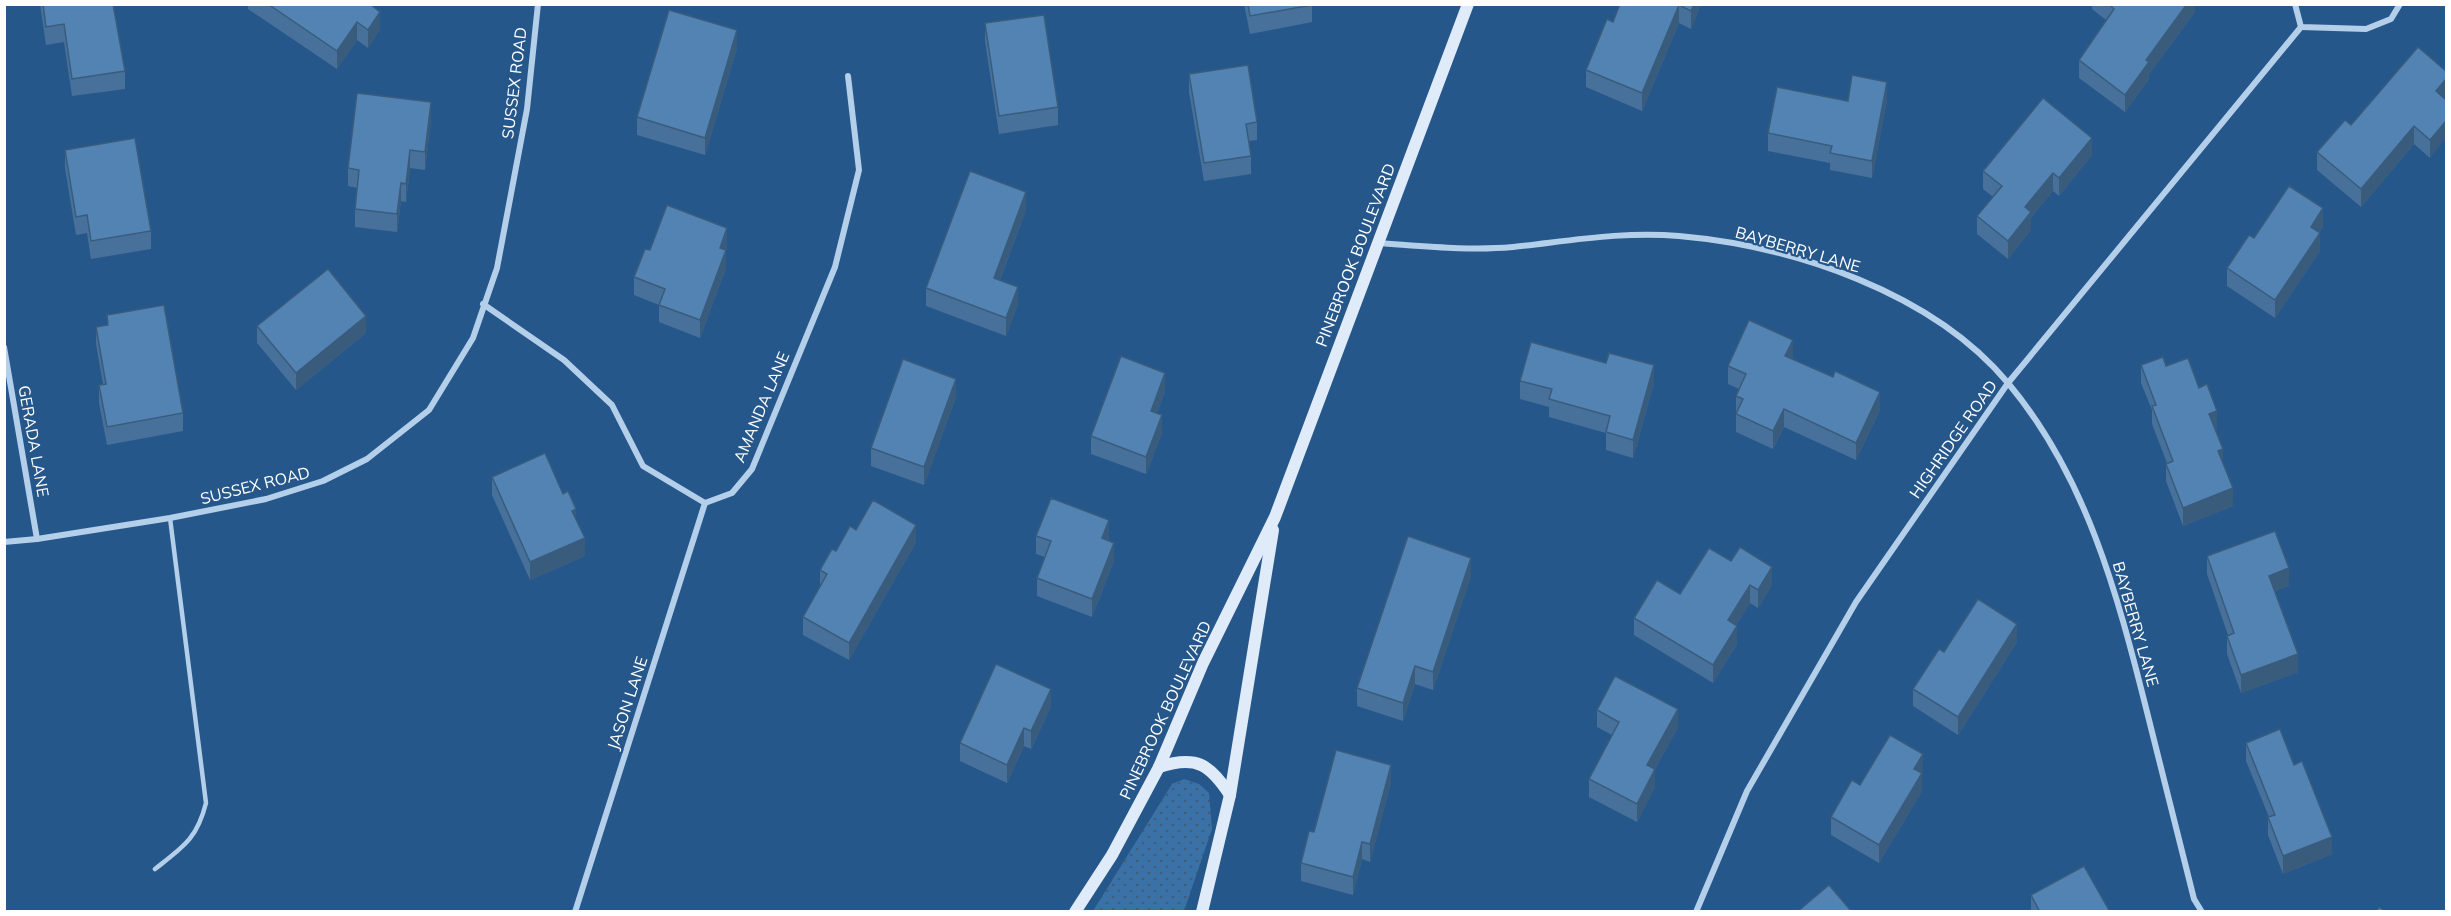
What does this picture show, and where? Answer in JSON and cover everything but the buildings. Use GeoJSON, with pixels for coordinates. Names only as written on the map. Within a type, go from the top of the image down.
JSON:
{"type":"FeatureCollection","features":[{"type":"Feature","properties":{"kind":"street","name":"SUSSEX ROAD"},"geometry":{"type":"LineString","coordinates":[[4,542],[170,518],[275,496],[323,482],[367,459],[429,410],[473,338],[497,268],[527,109],[538,4]]}},
{"type":"Feature","properties":{"kind":"street","name":"PINEBROOK BOULEVARD"},"geometry":{"type":"LineString","coordinates":[[1075,912],[1112,855],[1159,767],[1203,663],[1275,517],[1467,4]]}},
{"type":"Feature","properties":{"kind":"street"},"geometry":{"type":"LineString","coordinates":[[2295,4],[2301,27],[2366,29],[2391,18],[2400,4]]}},
{"type":"Feature","properties":{"kind":"street","name":"HIGHRIDGE ROAD"},"geometry":{"type":"LineString","coordinates":[[1696,912],[1747,791],[1856,602],[2008,383],[2301,27]]}},
{"type":"Feature","properties":{"kind":"street","name":"AMANDA LANE"},"geometry":{"type":"LineString","coordinates":[[705,503],[732,493],[752,469],[835,267],[859,170],[848,76]]}},
{"type":"Feature","properties":{"kind":"street","name":"BAYBERRY LANE"},"geometry":{"type":"LineString","coordinates":[[1377,243],[1438,247],[1511,247],[1633,234],[1722,241],[1767,251],[1856,278],[1895,297],[1963,339],[2008,383],[2055,452],[2081,501],[2120,604],[2194,899],[2202,912]]}},
{"type":"Feature","properties":{"kind":"street"},"geometry":{"type":"LineString","coordinates":[[483,304],[564,360],[612,405],[643,466],[705,503]]}},
{"type":"Feature","properties":{"kind":"street","name":"GERADA LANE"},"geometry":{"type":"LineString","coordinates":[[4,347],[37,539]]}},
{"type":"Feature","properties":{"kind":"street","name":"JASON LANE"},"geometry":{"type":"LineString","coordinates":[[575,912],[705,503]]}},
{"type":"Feature","properties":{"kind":"street","name":"PINEBROOK BOULEVARD"},"geometry":{"type":"LineString","coordinates":[[1202,912],[1230,795],[1275,517]]}},
{"type":"Feature","properties":{"kind":"street"},"geometry":{"type":"LineString","coordinates":[[1159,767],[1188,760],[1199,764],[1221,782],[1230,795]]}},
{"type":"Feature","properties":{"kind":"lane"},"geometry":{"type":"LineString","coordinates":[[155,869],[186,844],[201,824],[206,803],[170,518]]}},
{"type":"Feature","properties":{"kind":"shaded area"},"geometry":{"type":"Polygon","coordinates":[[[1184,779],[1199,784],[1209,793],[1212,829],[1184,911],[1093,911],[1172,784],[1184,779]]]}}]}
